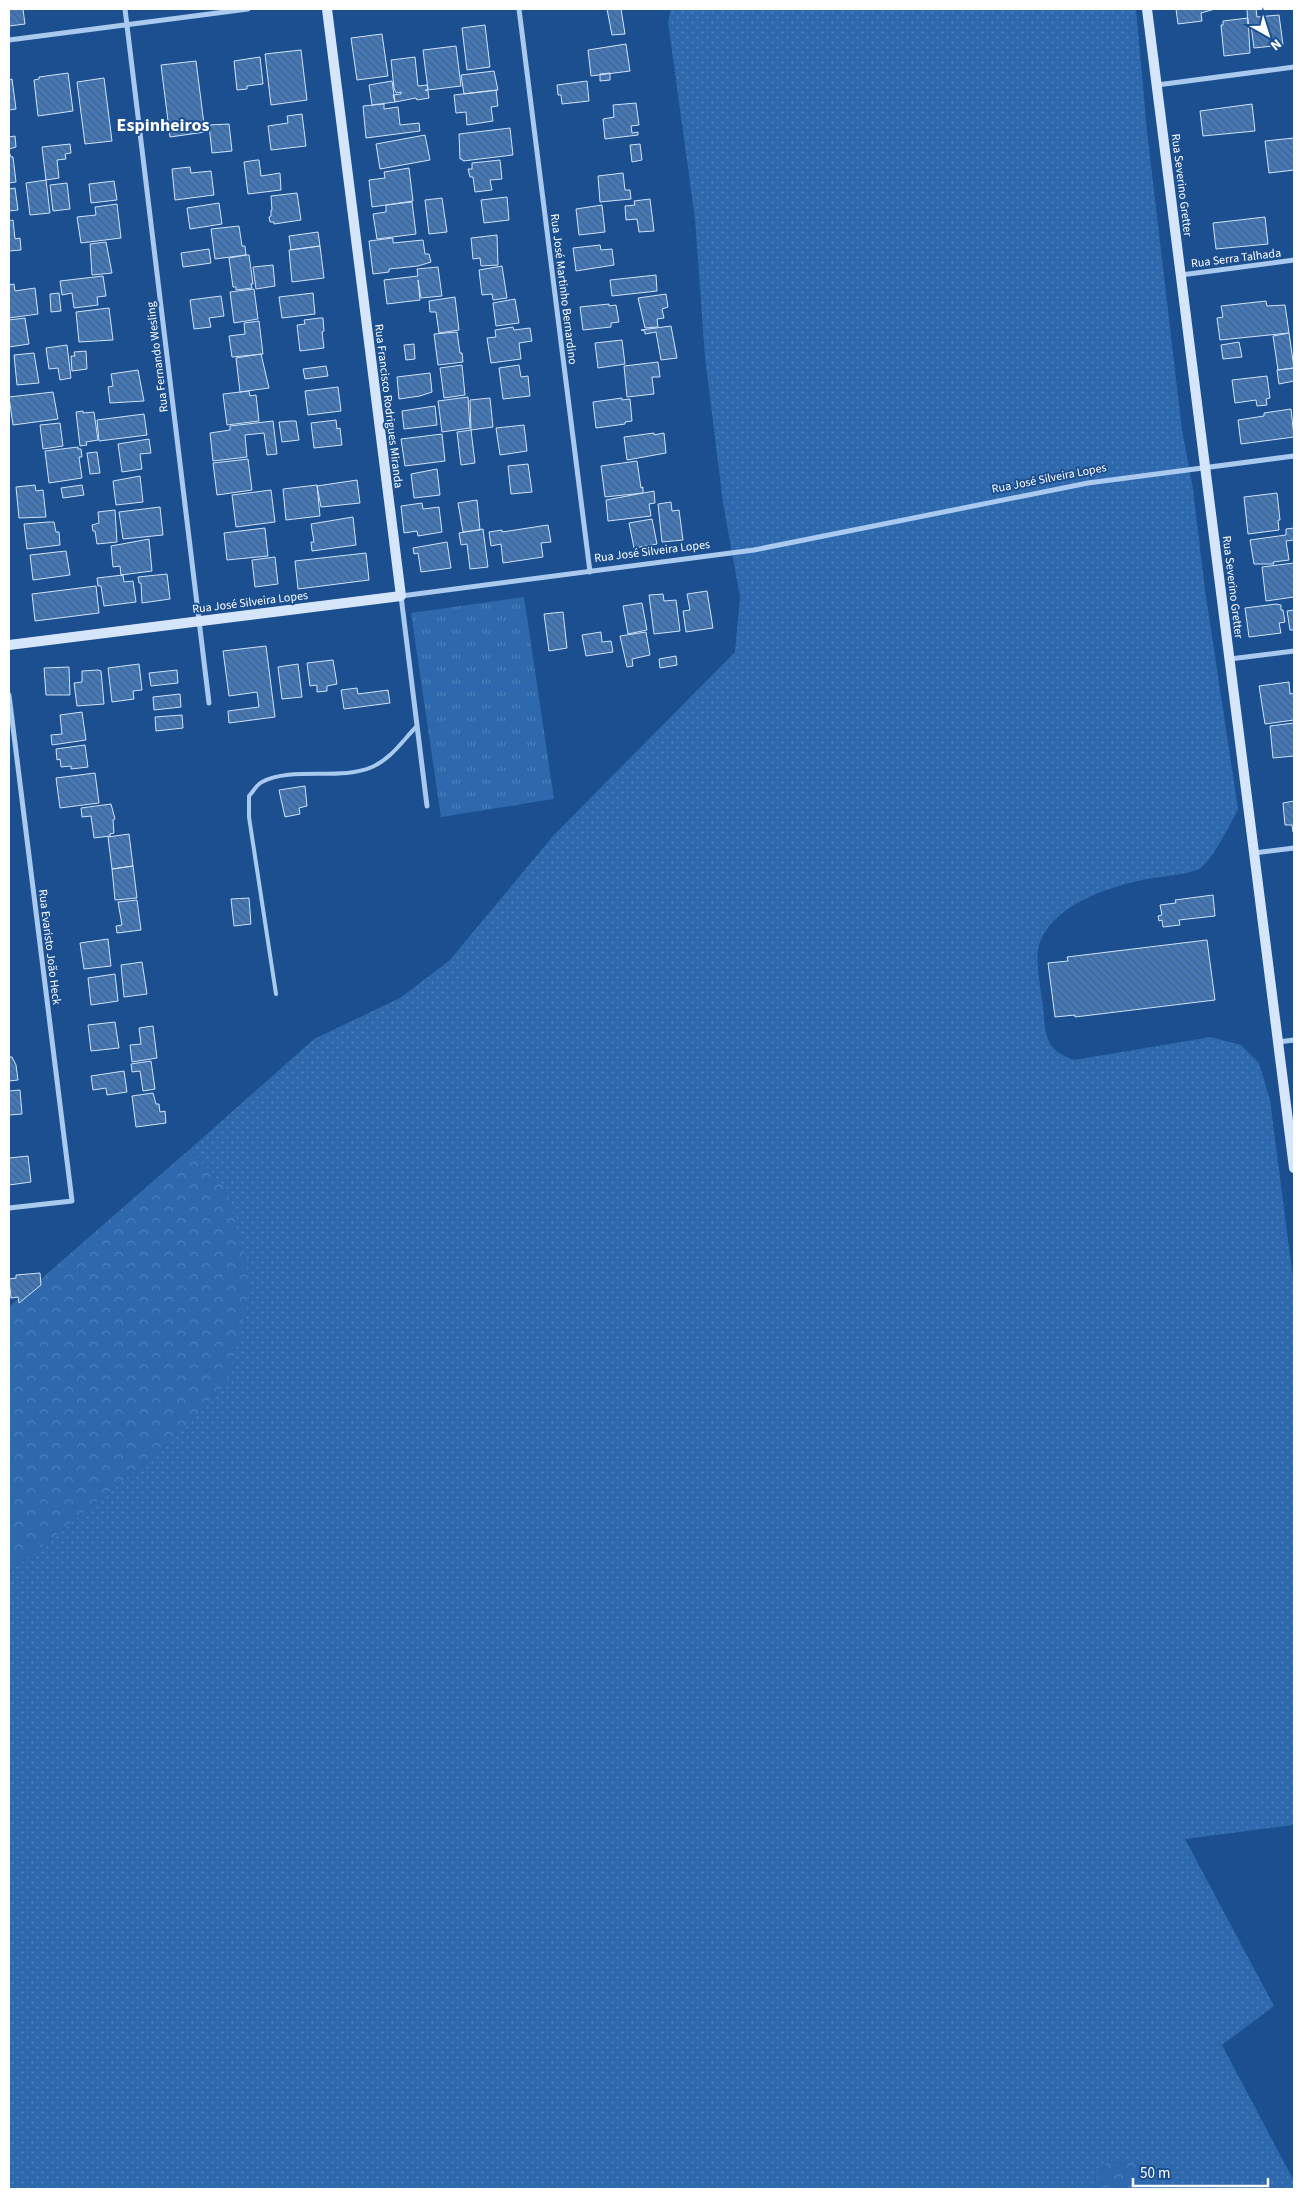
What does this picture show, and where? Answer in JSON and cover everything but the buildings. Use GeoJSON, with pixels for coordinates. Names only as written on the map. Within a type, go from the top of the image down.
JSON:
{"type":"FeatureCollection","features":[{"type":"Feature","properties":{"kind":"street","name":"Rua Fernando Wesling"},"geometry":{"type":"LineString","coordinates":[[125,9],[209,703]]}},
{"type":"Feature","properties":{"kind":"street"},"geometry":{"type":"LineString","coordinates":[[9,40],[248,9]]}},
{"type":"Feature","properties":{"kind":"street","name":"Rua Francisco Rodrigues Miranda"},"geometry":{"type":"LineString","coordinates":[[327,9],[427,806]]}},
{"type":"Feature","properties":{"kind":"street","name":"Rua José Martinho Bernardino"},"geometry":{"type":"LineString","coordinates":[[519,9],[590,572]]}},
{"type":"Feature","properties":{"kind":"street","name":"Rua Severino Gretter"},"geometry":{"type":"LineString","coordinates":[[1147,9],[1294,1168]]}},
{"type":"Feature","properties":{"kind":"street"},"geometry":{"type":"LineString","coordinates":[[1157,85],[1294,67]]}},
{"type":"Feature","properties":{"kind":"street","name":"Rua Serra Talhada"},"geometry":{"type":"LineString","coordinates":[[1181,274],[1294,260]]}},
{"type":"Feature","properties":{"kind":"street","name":"Rua José Silveira Lopes"},"geometry":{"type":"LineString","coordinates":[[9,645],[754,550],[1088,482],[1294,456]]}},
{"type":"Feature","properties":{"kind":"street"},"geometry":{"type":"LineString","coordinates":[[1230,659],[1294,651]]}},
{"type":"Feature","properties":{"kind":"street","name":"Rua Evaristo João Heck"},"geometry":{"type":"LineString","coordinates":[[9,695],[72,1200],[9,1208]]}},
{"type":"Feature","properties":{"kind":"street"},"geometry":{"type":"LineString","coordinates":[[1254,852],[1294,848]]}},
{"type":"Feature","properties":{"kind":"street"},"geometry":{"type":"LineString","coordinates":[[1278,1042],[1294,1040]]}},
{"type":"Feature","properties":{"kind":"lane"},"geometry":{"type":"LineString","coordinates":[[276,994],[249,817],[249,796],[260,782],[281,776],[356,771],[371,768],[387,759],[417,726]]}},
{"type":"Feature","properties":{"kind":"green space"},"geometry":{"type":"Polygon","coordinates":[[[671,9],[1136,9],[1147,131],[1182,430],[1193,489],[1205,590],[1238,809],[1210,858],[1199,869],[1115,887],[1098,893],[1066,910],[1053,921],[1044,935],[1038,950],[1038,970],[1046,1034],[1052,1046],[1064,1056],[1074,1060],[1211,1037],[1241,1045],[1259,1063],[1270,1100],[1294,1286],[1294,1825],[1185,1839],[1274,2006],[1222,2045],[1294,2181],[1294,2189],[1159,2189],[1157,2176],[1134,2163],[1107,2162],[1096,2179],[1094,2189],[9,2189],[9,1573],[168,1444],[227,1190],[190,1149],[314,1039],[400,998],[449,961],[553,836],[735,652],[740,597],[723,503],[705,357],[695,219],[668,22],[671,9]]]}},
{"type":"Feature","properties":{"kind":"green space"},"geometry":{"type":"Polygon","coordinates":[[[524,597],[554,799],[441,817],[411,613],[524,597]]]}},
{"type":"Feature","properties":{"kind":"green space"},"geometry":{"type":"Polygon","coordinates":[[[190,1149],[227,1190],[251,1284],[228,1382],[168,1444],[9,1573],[9,1307],[190,1149]]]}},
{"type":"Feature","properties":{"kind":"green space"},"geometry":{"type":"Polygon","coordinates":[[[1107,2162],[1134,2163],[1157,2176],[1159,2189],[1094,2189],[1096,2179],[1107,2162]]]}},
{"type":"Feature","properties":{"kind":"district","name":"Espinheiros"},"geometry":{"type":"Point","coordinates":[163,125]}}]}
